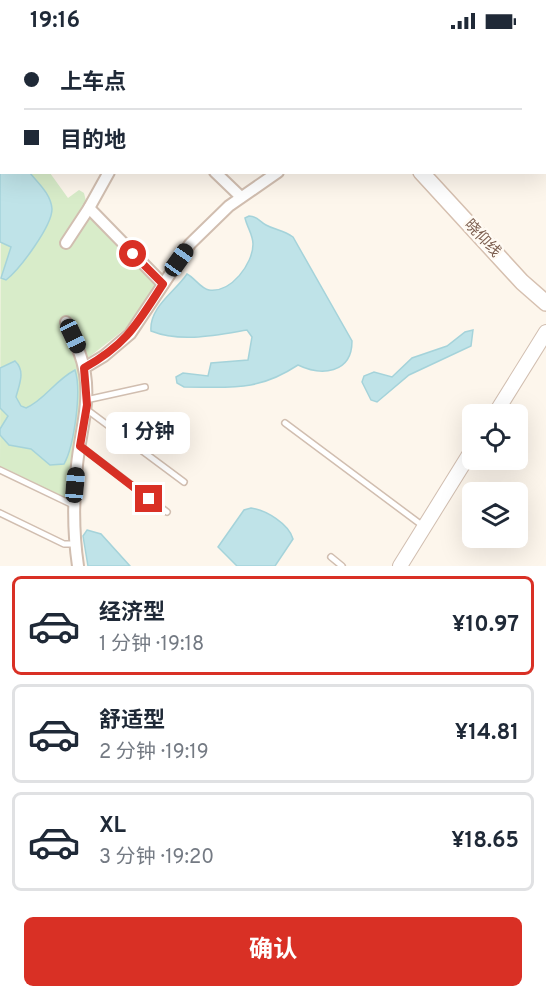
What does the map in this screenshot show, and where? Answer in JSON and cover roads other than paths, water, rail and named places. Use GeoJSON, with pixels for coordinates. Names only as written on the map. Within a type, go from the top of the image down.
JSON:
{"type":"FeatureCollection","features":[{"type":"Feature","properties":{"kind":"main road","name":"晓仰线"},"geometry":{"type":"LineString","coordinates":[[423,174],[525,284],[546,303]]}},
{"type":"Feature","properties":{"kind":"street"},"geometry":{"type":"LineString","coordinates":[[66,243],[90,208],[108,174]]}},
{"type":"Feature","properties":{"kind":"street"},"geometry":{"type":"LineString","coordinates":[[217,174],[241,197]]}},
{"type":"Feature","properties":{"kind":"street"},"geometry":{"type":"LineString","coordinates":[[84,368],[104,356],[130,334],[190,244],[241,197],[275,174]]}},
{"type":"Feature","properties":{"kind":"street"},"geometry":{"type":"LineString","coordinates":[[90,208],[163,284]]}},
{"type":"Feature","properties":{"kind":"street"},"geometry":{"type":"LineString","coordinates":[[66,322],[79,350],[84,368],[86,404],[73,505],[78,566]]}},
{"type":"Feature","properties":{"kind":"street"},"geometry":{"type":"LineString","coordinates":[[501,404],[546,332]]}},
{"type":"Feature","properties":{"kind":"street"},"geometry":{"type":"LineString","coordinates":[[400,566],[462,466]]}},
{"type":"Feature","properties":{"kind":"lane"},"geometry":{"type":"LineString","coordinates":[[86,404],[145,387]]}},
{"type":"Feature","properties":{"kind":"lane"},"geometry":{"type":"LineString","coordinates":[[86,404],[184,482]]}},
{"type":"Feature","properties":{"kind":"lane"},"geometry":{"type":"LineString","coordinates":[[285,423],[424,527]]}},
{"type":"Feature","properties":{"kind":"lane"},"geometry":{"type":"LineString","coordinates":[[80,446],[167,512]]}},
{"type":"Feature","properties":{"kind":"lane"},"geometry":{"type":"LineString","coordinates":[[0,470],[73,505]]}},
{"type":"Feature","properties":{"kind":"lane"},"geometry":{"type":"LineString","coordinates":[[0,513],[64,544],[75,544]]}},
{"type":"Feature","properties":{"kind":"lane"},"geometry":{"type":"LineString","coordinates":[[331,557],[342,566]]}},
{"type":"Feature","properties":{"kind":"water"},"geometry":{"type":"Polygon","coordinates":[[[0,174],[31,174],[47,194],[52,209],[51,216],[34,247],[6,280],[1,278],[11,247],[0,242],[0,174]]]}},
{"type":"Feature","properties":{"kind":"water"},"geometry":{"type":"Polygon","coordinates":[[[249,216],[293,237],[352,341],[351,352],[347,360],[334,370],[316,371],[298,365],[270,380],[256,384],[230,387],[184,387],[177,383],[176,377],[183,373],[208,376],[211,363],[248,360],[252,337],[247,330],[199,337],[163,335],[151,331],[154,314],[187,274],[203,288],[209,290],[225,287],[239,276],[252,252],[253,241],[245,218],[249,216]]]}},
{"type":"Feature","properties":{"kind":"water"},"geometry":{"type":"Polygon","coordinates":[[[473,330],[471,346],[409,375],[377,402],[371,400],[362,382],[364,376],[374,372],[392,377],[412,358],[447,346],[465,332],[473,330]]]}},
{"type":"Feature","properties":{"kind":"water"},"geometry":{"type":"Polygon","coordinates":[[[15,361],[21,374],[16,397],[21,406],[26,408],[33,405],[61,379],[75,370],[78,391],[76,418],[71,445],[64,464],[50,465],[31,449],[9,445],[0,435],[0,429],[8,416],[0,408],[0,368],[15,361]]]}},
{"type":"Feature","properties":{"kind":"water"},"geometry":{"type":"Polygon","coordinates":[[[251,508],[276,519],[291,533],[293,539],[275,566],[237,566],[218,547],[244,510],[251,508]]]}},
{"type":"Feature","properties":{"kind":"water"},"geometry":{"type":"Polygon","coordinates":[[[87,530],[101,534],[130,566],[88,566],[83,536],[87,530]]]}}]}
